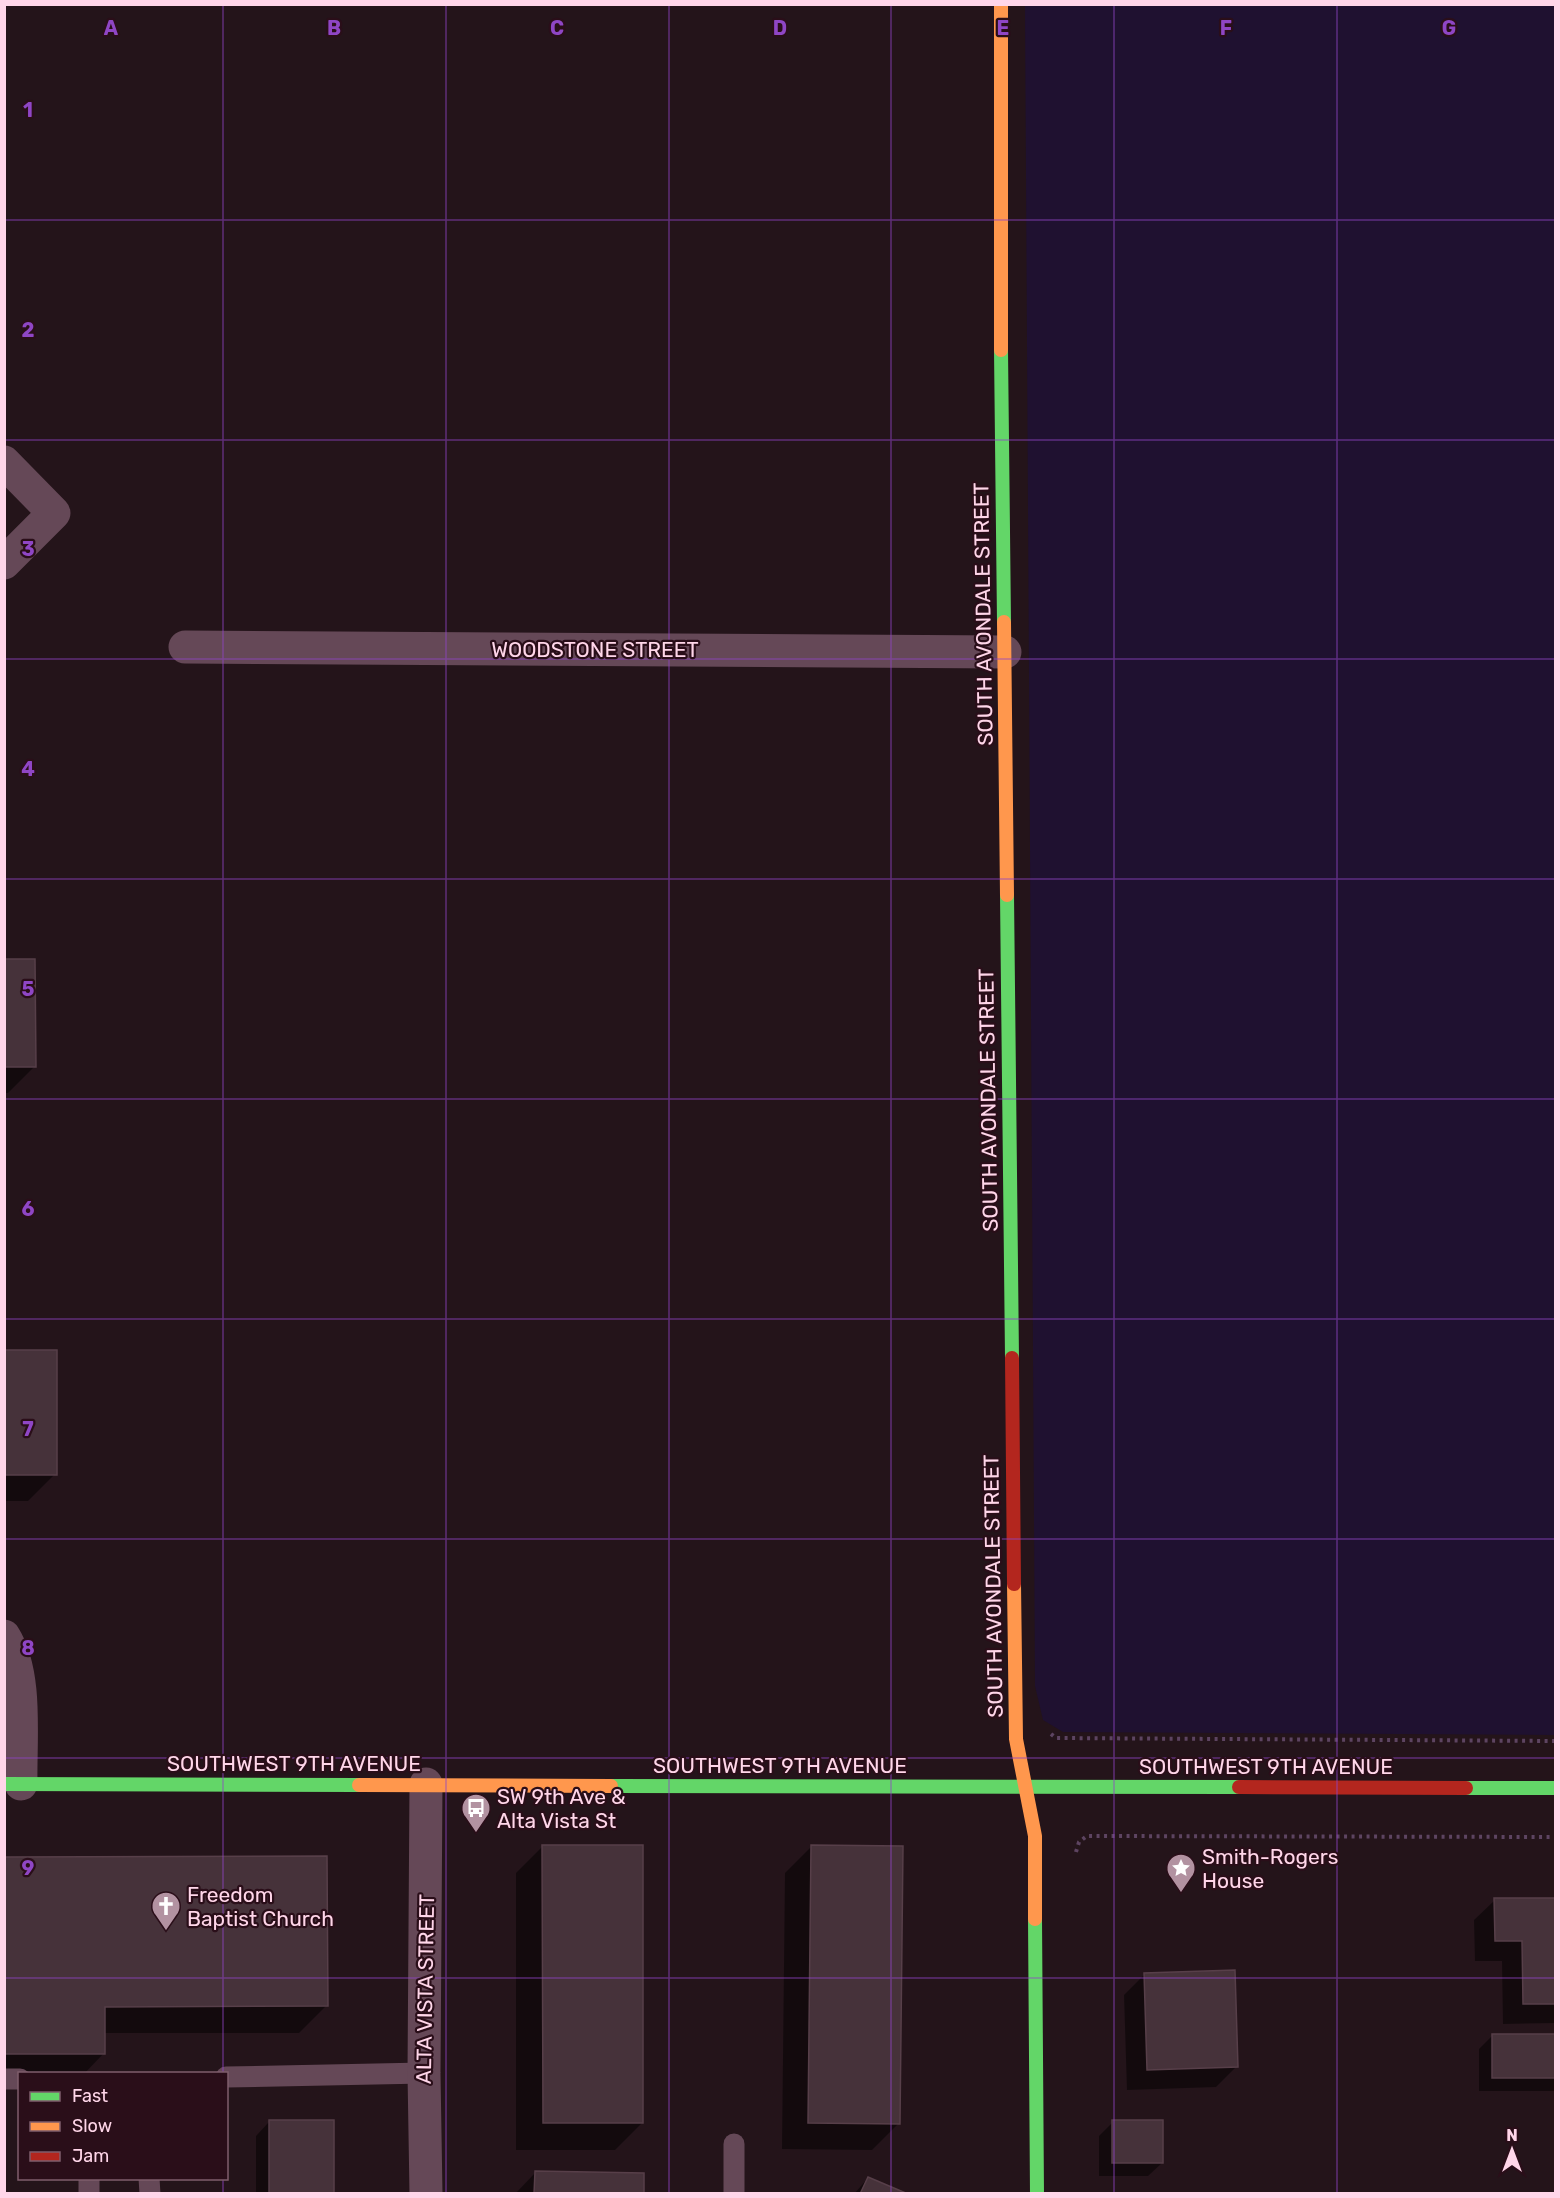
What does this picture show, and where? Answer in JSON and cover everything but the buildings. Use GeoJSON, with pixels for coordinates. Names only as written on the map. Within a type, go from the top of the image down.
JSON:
{"type":"FeatureCollection","features":[{"type":"Feature","properties":{"kind":"main road","name":"SOUTH AVONDALE STREET"},"geometry":{"type":"LineString","coordinates":[[1001,4],[1015,1692],[1016,1739],[1035,1836],[1037,2193]]}},
{"type":"Feature","properties":{"kind":"main road","name":"SOUTHWEST 9TH AVENUE"},"geometry":{"type":"LineString","coordinates":[[13,1784],[1556,1788]]}},
{"type":"Feature","properties":{"kind":"street"},"geometry":{"type":"LineString","coordinates":[[4,462],[54,513],[4,563]]}},
{"type":"Feature","properties":{"kind":"street","name":"WOODSTONE STREET"},"geometry":{"type":"LineString","coordinates":[[185,647],[1005,652]]}},
{"type":"Feature","properties":{"kind":"street"},"geometry":{"type":"LineString","coordinates":[[4,1636],[11,1646],[18,1680],[13,1784]]}},
{"type":"Feature","properties":{"kind":"street","name":"ALTA VISTA STREET"},"geometry":{"type":"LineString","coordinates":[[426,1784],[424,2073],[426,2193]]}},
{"type":"Feature","properties":{"kind":"lane"},"geometry":{"type":"LineString","coordinates":[[228,2077],[424,2073]]}},
{"type":"Feature","properties":{"kind":"lane"},"geometry":{"type":"LineString","coordinates":[[734,2144],[734,2193]]}},
{"type":"Feature","properties":{"kind":"path"},"geometry":{"type":"LineString","coordinates":[[1048,1732],[1056,1738],[1556,1741]]}},
{"type":"Feature","properties":{"kind":"path"},"geometry":{"type":"LineString","coordinates":[[1076,1852],[1079,1842],[1087,1836],[1556,1837]]}},
{"type":"Feature","properties":{"kind":"shaded area"},"geometry":{"type":"Polygon","coordinates":[[[1025,5],[1555,5],[1555,1735],[1063,1732],[1043,1720],[1035,1686],[1025,5]]]}},
{"type":"Feature","properties":{"kind":"traffic: fast"},"geometry":{"type":"LineString","coordinates":[[1001,350],[1004,622]]}},
{"type":"Feature","properties":{"kind":"traffic: fast"},"geometry":{"type":"LineString","coordinates":[[1007,895],[1012,1358]]}},
{"type":"Feature","properties":{"kind":"traffic: fast"},"geometry":{"type":"LineString","coordinates":[[4,1784],[359,1785]]}},
{"type":"Feature","properties":{"kind":"traffic: fast"},"geometry":{"type":"LineString","coordinates":[[611,1786],[1239,1787]]}},
{"type":"Feature","properties":{"kind":"traffic: fast"},"geometry":{"type":"LineString","coordinates":[[1466,1788],[1556,1788]]}},
{"type":"Feature","properties":{"kind":"traffic: fast"},"geometry":{"type":"LineString","coordinates":[[1035,1919],[1037,2194]]}},
{"type":"Feature","properties":{"kind":"traffic: slow"},"geometry":{"type":"LineString","coordinates":[[1001,4],[1001,350]]}},
{"type":"Feature","properties":{"kind":"traffic: slow"},"geometry":{"type":"LineString","coordinates":[[1004,622],[1007,895]]}},
{"type":"Feature","properties":{"kind":"traffic: slow"},"geometry":{"type":"LineString","coordinates":[[1014,1584],[1016,1739],[1035,1836],[1035,1919]]}},
{"type":"Feature","properties":{"kind":"traffic: slow"},"geometry":{"type":"LineString","coordinates":[[359,1785],[611,1786]]}},
{"type":"Feature","properties":{"kind":"traffic: jam"},"geometry":{"type":"LineString","coordinates":[[1012,1358],[1014,1584]]}},
{"type":"Feature","properties":{"kind":"traffic: jam"},"geometry":{"type":"LineString","coordinates":[[1239,1787],[1466,1788]]}},
{"type":"Feature","properties":{"kind":"place","name":"SW 9th Ave & Alta Vista St"},"geometry":{"type":"Point","coordinates":[476,1834]}},
{"type":"Feature","properties":{"kind":"place","name":"Smith-Rogers House"},"geometry":{"type":"Point","coordinates":[1181,1894]}},
{"type":"Feature","properties":{"kind":"place","name":"Freedom Baptist Church"},"geometry":{"type":"Point","coordinates":[166,1932]}}]}
